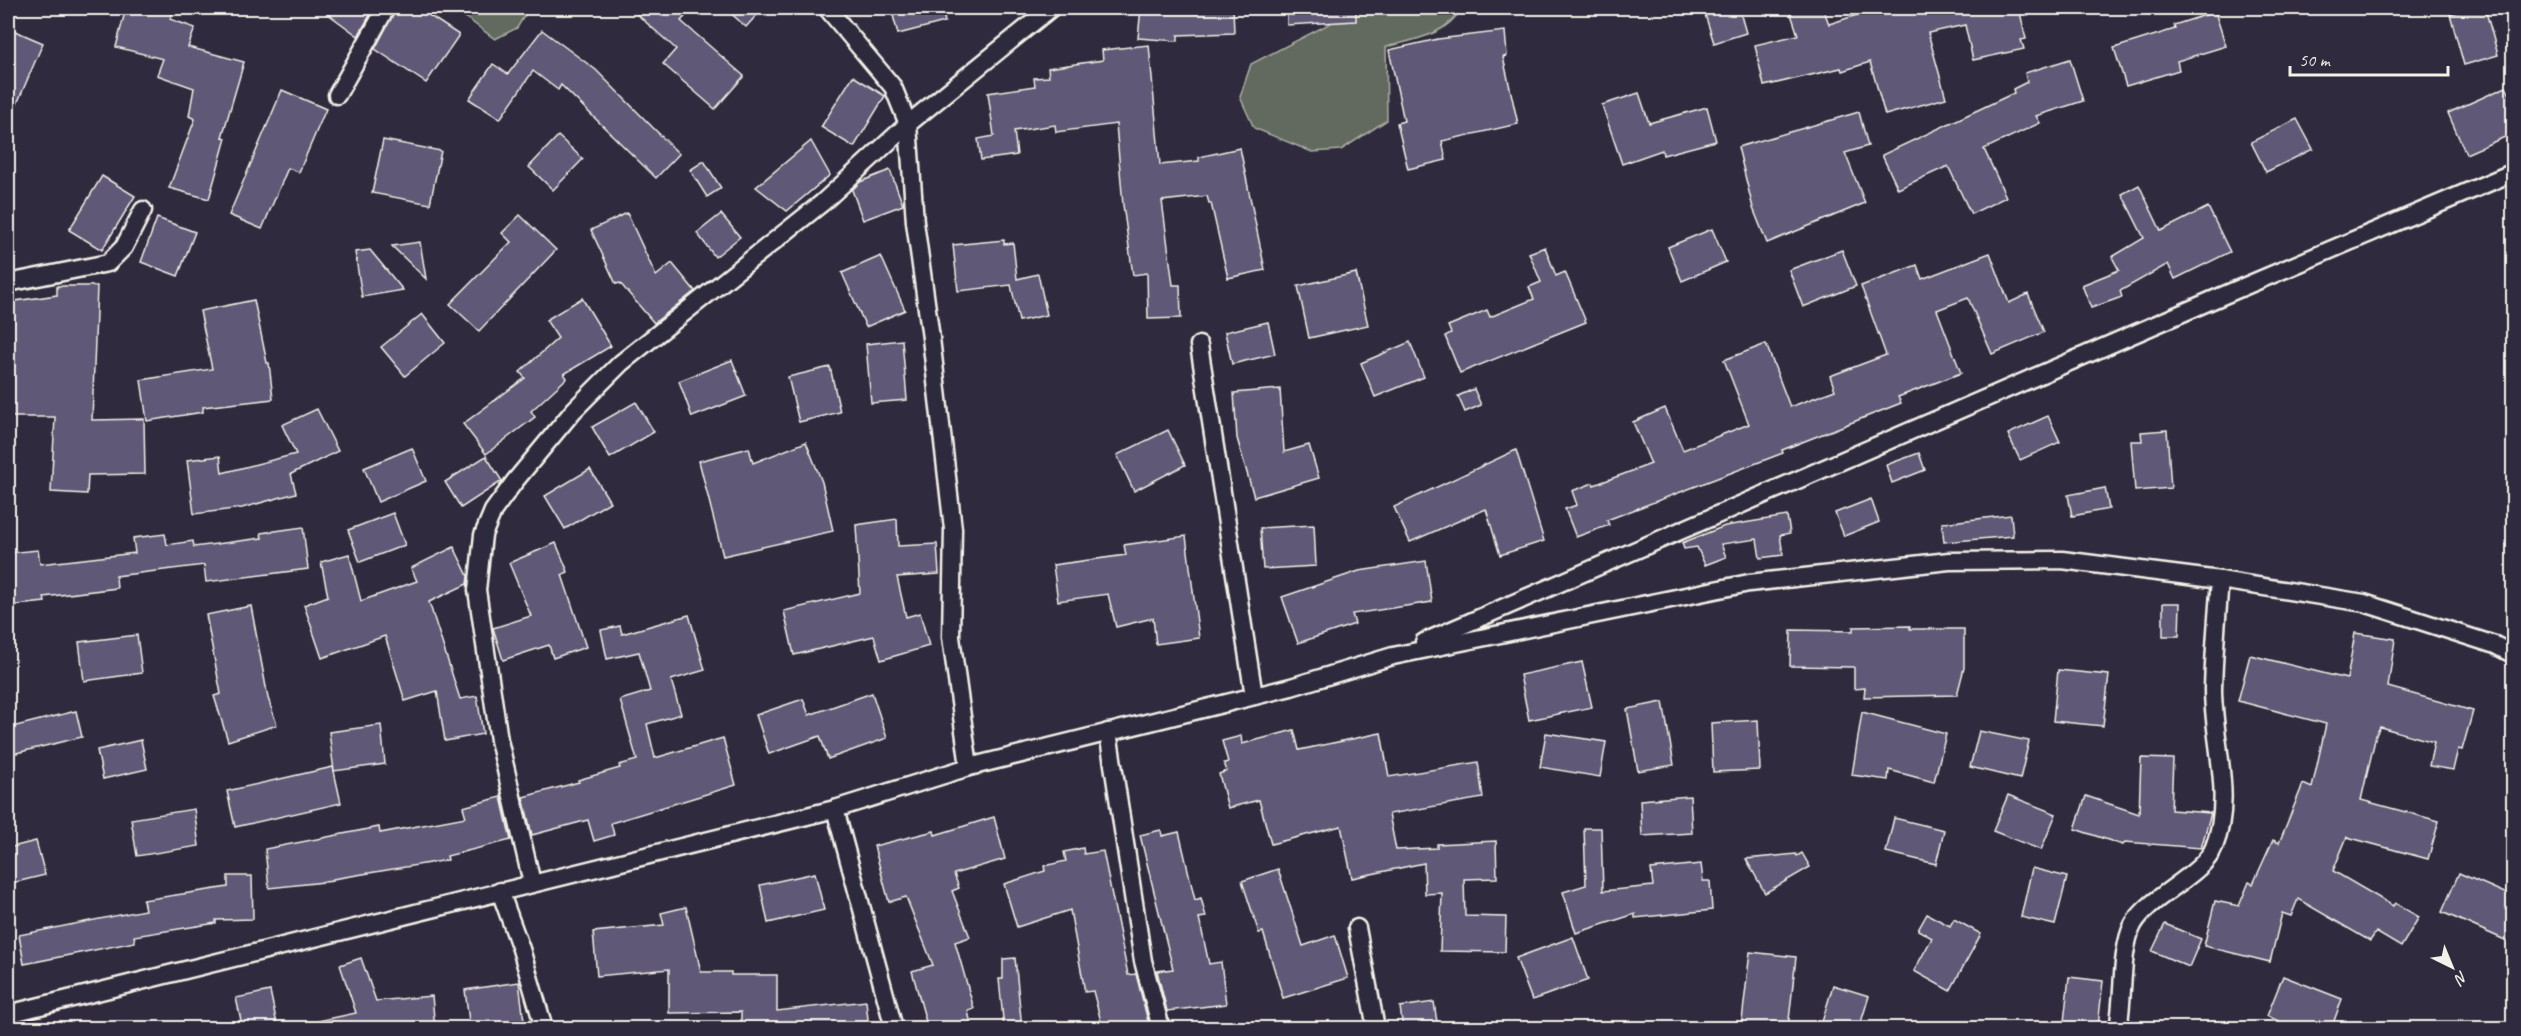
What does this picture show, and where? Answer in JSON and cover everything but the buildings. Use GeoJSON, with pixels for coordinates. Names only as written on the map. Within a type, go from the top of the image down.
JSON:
{"type":"FeatureCollection","features":[{"type":"Feature","properties":{"kind":"street"},"geometry":{"type":"LineString","coordinates":[[337,95],[387,8]]}},
{"type":"Feature","properties":{"kind":"street"},"geometry":{"type":"LineString","coordinates":[[827,8],[893,87],[908,124],[915,222],[932,338],[953,529],[951,637],[969,767]]}},
{"type":"Feature","properties":{"kind":"street"},"geometry":{"type":"LineString","coordinates":[[532,884],[499,740],[477,590],[483,535],[493,511],[574,410],[621,363],[822,203],[908,124],[1051,8]]}},
{"type":"Feature","properties":{"kind":"street"},"geometry":{"type":"LineString","coordinates":[[1393,656],[2210,301],[2514,172]]}},
{"type":"Feature","properties":{"kind":"street"},"geometry":{"type":"LineString","coordinates":[[8,283],[108,263],[123,247],[143,210]]}},
{"type":"Feature","properties":{"kind":"street"},"geometry":{"type":"LineString","coordinates":[[1199,345],[1254,696]]}},
{"type":"Feature","properties":{"kind":"street"},"geometry":{"type":"LineString","coordinates":[[8,1014],[835,809],[969,767],[1254,696],[1393,656],[1749,583],[1948,561],[2062,561],[2220,580],[2364,603],[2495,645],[2514,655]]}},
{"type":"Feature","properties":{"kind":"street"},"geometry":{"type":"LineString","coordinates":[[2118,1029],[2126,956],[2132,927],[2144,911],[2205,861],[2214,849],[2220,828],[2223,798],[2213,690],[2220,580]]}},
{"type":"Feature","properties":{"kind":"street"},"geometry":{"type":"LineString","coordinates":[[1108,732],[1143,961],[1161,1029]]}},
{"type":"Feature","properties":{"kind":"street"},"geometry":{"type":"LineString","coordinates":[[835,809],[894,1029]]}},
{"type":"Feature","properties":{"kind":"street"},"geometry":{"type":"LineString","coordinates":[[500,891],[521,949],[544,1029]]}},
{"type":"Feature","properties":{"kind":"street"},"geometry":{"type":"LineString","coordinates":[[1358,928],[1376,1029]]}},
{"type":"Feature","properties":{"kind":"green space"},"geometry":{"type":"Polygon","coordinates":[[[453,8],[529,8],[517,28],[495,39],[453,8]]]}},
{"type":"Feature","properties":{"kind":"green space"},"geometry":{"type":"Polygon","coordinates":[[[1343,8],[1462,8],[1447,25],[1438,31],[1419,39],[1386,47],[1387,120],[1341,150],[1312,152],[1254,128],[1240,97],[1251,64],[1331,23],[1343,8]]]}}]}
